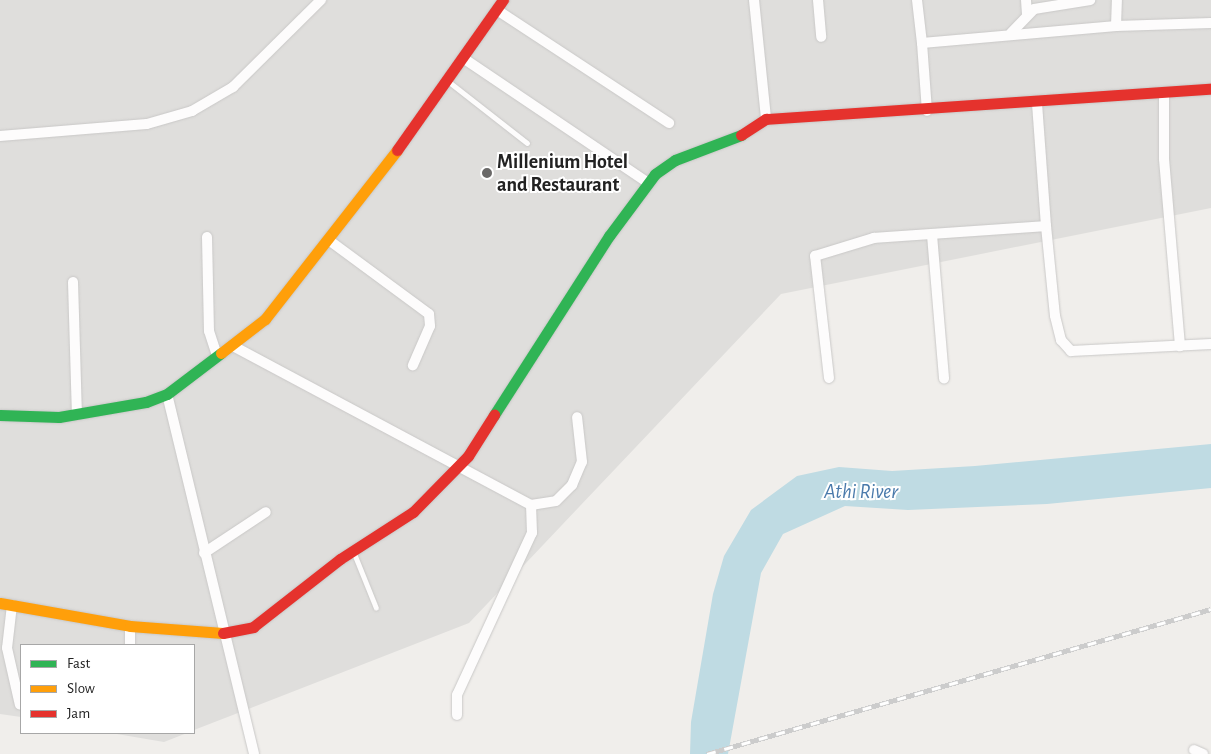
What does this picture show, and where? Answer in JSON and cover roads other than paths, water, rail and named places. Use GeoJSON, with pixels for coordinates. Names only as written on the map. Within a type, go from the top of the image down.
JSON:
{"type":"FeatureCollection","features":[{"type":"Feature","properties":{"kind":"street"},"geometry":{"type":"LineString","coordinates":[[0,136],[148,124],[192,111],[233,88],[321,0]]}},
{"type":"Feature","properties":{"kind":"street"},"geometry":{"type":"LineString","coordinates":[[754,0],[766,119]]}},
{"type":"Feature","properties":{"kind":"street"},"geometry":{"type":"LineString","coordinates":[[818,0],[820,37]]}},
{"type":"Feature","properties":{"kind":"street"},"geometry":{"type":"LineString","coordinates":[[918,0],[927,111]]}},
{"type":"Feature","properties":{"kind":"street"},"geometry":{"type":"LineString","coordinates":[[1026,0],[1027,14]]}},
{"type":"Feature","properties":{"kind":"street"},"geometry":{"type":"LineString","coordinates":[[1011,33],[1027,14],[1090,0]]}},
{"type":"Feature","properties":{"kind":"street"},"geometry":{"type":"LineString","coordinates":[[1116,26],[1117,0]]}},
{"type":"Feature","properties":{"kind":"street"},"geometry":{"type":"LineString","coordinates":[[0,415],[77,415],[167,394],[217,355],[233,346],[271,312],[330,241],[448,82],[500,5],[669,123]]}},
{"type":"Feature","properties":{"kind":"street"},"geometry":{"type":"LineString","coordinates":[[922,43],[1011,33],[1116,26],[1211,23]]}},
{"type":"Feature","properties":{"kind":"street"},"geometry":{"type":"LineString","coordinates":[[463,58],[647,182]]}},
{"type":"Feature","properties":{"kind":"street"},"geometry":{"type":"LineString","coordinates":[[0,603],[130,626],[226,633],[253,626],[353,551],[426,501],[490,427],[647,182],[675,160],[747,133],[766,119],[1037,104],[1211,89]]}},
{"type":"Feature","properties":{"kind":"street"},"geometry":{"type":"LineString","coordinates":[[1164,92],[1164,167],[1180,346]]}},
{"type":"Feature","properties":{"kind":"street"},"geometry":{"type":"LineString","coordinates":[[1037,104],[1055,316],[1065,347],[1078,352],[1211,344]]}},
{"type":"Feature","properties":{"kind":"street"},"geometry":{"type":"LineString","coordinates":[[829,378],[815,256],[866,239],[1046,226]]}},
{"type":"Feature","properties":{"kind":"street"},"geometry":{"type":"LineString","coordinates":[[932,235],[944,379]]}},
{"type":"Feature","properties":{"kind":"street"},"geometry":{"type":"LineString","coordinates":[[207,237],[209,332],[217,355]]}},
{"type":"Feature","properties":{"kind":"street"},"geometry":{"type":"LineString","coordinates":[[330,241],[429,314],[430,326],[413,365]]}},
{"type":"Feature","properties":{"kind":"street"},"geometry":{"type":"LineString","coordinates":[[73,282],[77,415]]}},
{"type":"Feature","properties":{"kind":"street"},"geometry":{"type":"LineString","coordinates":[[233,346],[531,505],[556,501],[572,485],[582,462],[577,417]]}},
{"type":"Feature","properties":{"kind":"street"},"geometry":{"type":"LineString","coordinates":[[167,394],[254,754]]}},
{"type":"Feature","properties":{"kind":"street"},"geometry":{"type":"LineString","coordinates":[[457,715],[457,694],[532,533],[531,505]]}},
{"type":"Feature","properties":{"kind":"street"},"geometry":{"type":"LineString","coordinates":[[204,553],[266,512]]}},
{"type":"Feature","properties":{"kind":"street"},"geometry":{"type":"LineString","coordinates":[[12,605],[7,648],[20,705]]}},
{"type":"Feature","properties":{"kind":"street"},"geometry":{"type":"LineString","coordinates":[[130,626],[130,644]]}},
{"type":"Feature","properties":{"kind":"lane"},"geometry":{"type":"LineString","coordinates":[[448,82],[527,143]]}},
{"type":"Feature","properties":{"kind":"lane"},"geometry":{"type":"LineString","coordinates":[[353,551],[376,608]]}},
{"type":"Feature","properties":{"kind":"water","name":"Athi River"},"geometry":{"type":"Polygon","coordinates":[[[1211,444],[1211,488],[1047,504],[908,510],[845,506],[783,534],[761,573],[728,754],[690,754],[691,722],[713,594],[724,556],[751,510],[797,476],[839,467],[892,471],[975,466],[1211,444]]]}},
{"type":"Feature","properties":{"kind":"railway"},"geometry":{"type":"LineString","coordinates":[[707,754],[1211,609]]}},
{"type":"Feature","properties":{"kind":"place","name":"Millenium Hotel and Restaurant"},"geometry":{"type":"Point","coordinates":[487,173]}}]}
